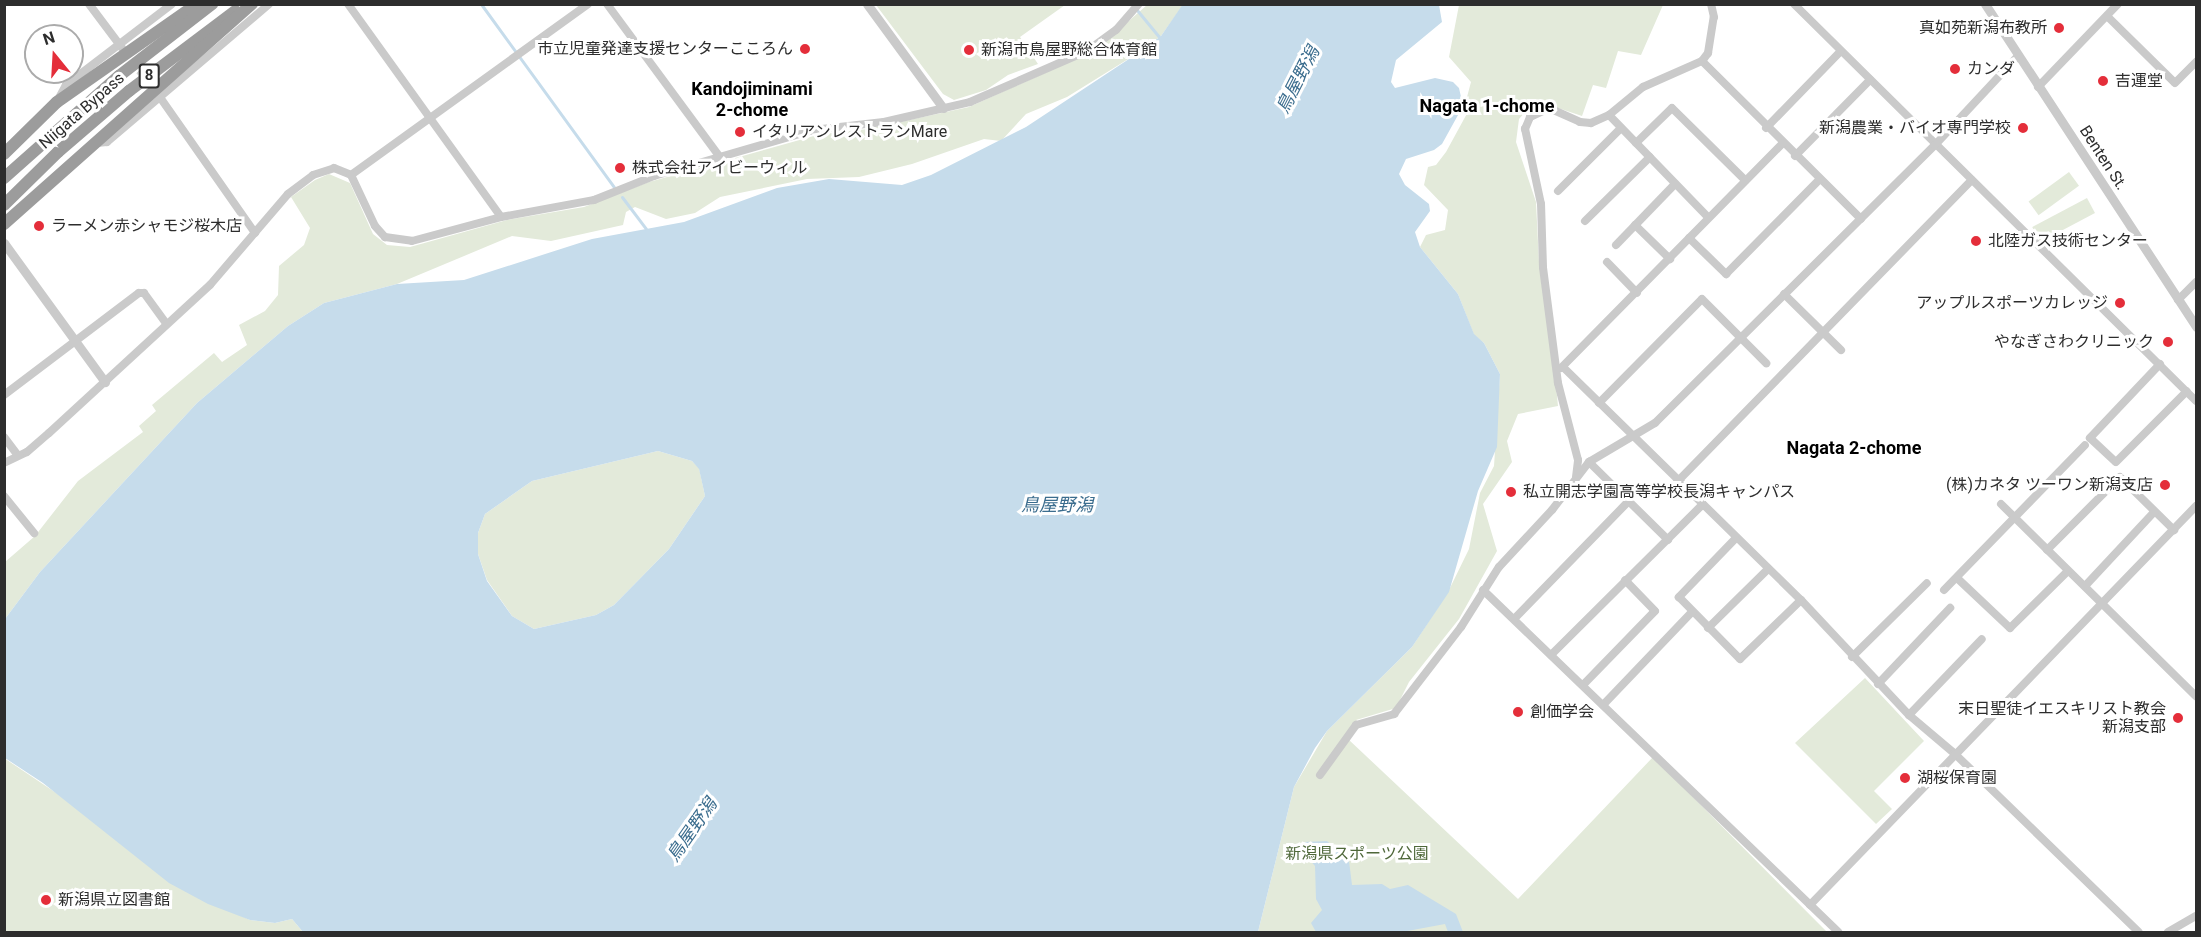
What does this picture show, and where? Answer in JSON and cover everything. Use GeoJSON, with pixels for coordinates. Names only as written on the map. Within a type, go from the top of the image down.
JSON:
{"type":"FeatureCollection","features":[{"type":"Feature","properties":{"kind":"highway"},"geometry":{"type":"LineString","coordinates":[[4,154],[57,102],[197,4]]}},
{"type":"Feature","properties":{"kind":"highway","name":"Niigata Bypass"},"geometry":{"type":"LineString","coordinates":[[4,178],[47,137],[212,4]]}},
{"type":"Feature","properties":{"kind":"highway","name":"Niigata Bypass"},"geometry":{"type":"LineString","coordinates":[[4,205],[58,152],[129,91],[243,4]]}},
{"type":"Feature","properties":{"kind":"highway"},"geometry":{"type":"LineString","coordinates":[[4,224],[92,143],[252,4]]}},
{"type":"Feature","properties":{"kind":"highway"},"geometry":{"type":"LineString","coordinates":[[4,198],[52,181]]}},
{"type":"Feature","properties":{"kind":"street"},"geometry":{"type":"LineString","coordinates":[[89,4],[120,45]]}},
{"type":"Feature","properties":{"kind":"street"},"geometry":{"type":"LineString","coordinates":[[57,102],[66,86],[172,4]]}},
{"type":"Feature","properties":{"kind":"street"},"geometry":{"type":"LineString","coordinates":[[92,143],[107,142],[158,94],[269,4]]}},
{"type":"Feature","properties":{"kind":"street"},"geometry":{"type":"LineString","coordinates":[[348,4],[501,217]]}},
{"type":"Feature","properties":{"kind":"street"},"geometry":{"type":"LineString","coordinates":[[351,175],[588,4]]}},
{"type":"Feature","properties":{"kind":"street"},"geometry":{"type":"LineString","coordinates":[[607,4],[719,156]]}},
{"type":"Feature","properties":{"kind":"street"},"geometry":{"type":"LineString","coordinates":[[867,4],[943,108]]}},
{"type":"Feature","properties":{"kind":"street"},"geometry":{"type":"LineString","coordinates":[[4,463],[17,454],[27,452],[210,285],[288,194],[313,175],[334,168],[351,175],[375,226],[385,237],[412,241],[501,217],[602,198],[654,176],[813,130],[884,122],[970,102],[1087,51],[1116,30],[1135,9],[1125,4]]}},
{"type":"Feature","properties":{"kind":"street"},"geometry":{"type":"LineString","coordinates":[[1576,478],[1578,460],[1543,267],[1541,204],[1525,129],[1530,117],[1549,108],[1580,122],[1609,115],[1643,87],[1702,61],[1708,53],[1714,17],[1711,4]]}},
{"type":"Feature","properties":{"kind":"street"},"geometry":{"type":"LineString","coordinates":[[1794,4],[2196,401]]}},
{"type":"Feature","properties":{"kind":"street","name":"Benten St."},"geometry":{"type":"LineString","coordinates":[[1985,4],[2196,327]]}},
{"type":"Feature","properties":{"kind":"street"},"geometry":{"type":"LineString","coordinates":[[2038,87],[2118,4]]}},
{"type":"Feature","properties":{"kind":"street"},"geometry":{"type":"LineString","coordinates":[[2107,16],[2175,83],[2196,62]]}},
{"type":"Feature","properties":{"kind":"street"},"geometry":{"type":"LineString","coordinates":[[1766,128],[1841,51]]}},
{"type":"Feature","properties":{"kind":"street"},"geometry":{"type":"LineString","coordinates":[[1320,775],[1356,725],[1394,714],[1461,627],[1483,590],[1588,462],[1634,438],[1655,423],[1935,145],[2018,56]]}},
{"type":"Feature","properties":{"kind":"street"},"geometry":{"type":"LineString","coordinates":[[1702,61],[1794,156],[1861,219]]}},
{"type":"Feature","properties":{"kind":"street"},"geometry":{"type":"LineString","coordinates":[[1794,156],[1870,80]]}},
{"type":"Feature","properties":{"kind":"street"},"geometry":{"type":"LineString","coordinates":[[158,94],[255,233]]}},
{"type":"Feature","properties":{"kind":"street"},"geometry":{"type":"LineString","coordinates":[[1636,143],[1672,108],[1745,180]]}},
{"type":"Feature","properties":{"kind":"street"},"geometry":{"type":"LineString","coordinates":[[1609,115],[1708,218]]}},
{"type":"Feature","properties":{"kind":"street"},"geometry":{"type":"LineString","coordinates":[[1558,191],[1621,128]]}},
{"type":"Feature","properties":{"kind":"street"},"geometry":{"type":"LineString","coordinates":[[1560,368],[1637,293],[1782,144]]}},
{"type":"Feature","properties":{"kind":"street"},"geometry":{"type":"LineString","coordinates":[[1585,221],[1650,158]]}},
{"type":"Feature","properties":{"kind":"street"},"geometry":{"type":"LineString","coordinates":[[1689,238],[1726,274],[1819,180]]}},
{"type":"Feature","properties":{"kind":"street"},"geometry":{"type":"LineString","coordinates":[[1677,482],[1972,180]]}},
{"type":"Feature","properties":{"kind":"street"},"geometry":{"type":"LineString","coordinates":[[1616,245],[1675,184]]}},
{"type":"Feature","properties":{"kind":"street"},"geometry":{"type":"LineString","coordinates":[[1635,225],[1670,259]]}},
{"type":"Feature","properties":{"kind":"street"},"geometry":{"type":"LineString","coordinates":[[4,243],[105,382]]}},
{"type":"Feature","properties":{"kind":"street"},"geometry":{"type":"LineString","coordinates":[[4,258],[22,267]]}},
{"type":"Feature","properties":{"kind":"street"},"geometry":{"type":"LineString","coordinates":[[1607,262],[1637,293]]}},
{"type":"Feature","properties":{"kind":"street"},"geometry":{"type":"LineString","coordinates":[[2178,300],[2196,282]]}},
{"type":"Feature","properties":{"kind":"street"},"geometry":{"type":"LineString","coordinates":[[4,395],[139,294],[144,293],[166,324]]}},
{"type":"Feature","properties":{"kind":"street"},"geometry":{"type":"LineString","coordinates":[[1784,294],[1841,350]]}},
{"type":"Feature","properties":{"kind":"street"},"geometry":{"type":"LineString","coordinates":[[1599,403],[1702,299],[1766,363]]}},
{"type":"Feature","properties":{"kind":"street"},"geometry":{"type":"LineString","coordinates":[[2160,364],[2090,438],[2116,462],[2187,392]]}},
{"type":"Feature","properties":{"kind":"street"},"geometry":{"type":"LineString","coordinates":[[1560,368],[1599,403],[1677,482],[1703,504],[1735,539],[1768,568],[1909,715],[1954,753],[2139,933]]}},
{"type":"Feature","properties":{"kind":"street"},"geometry":{"type":"LineString","coordinates":[[4,437],[17,454]]}},
{"type":"Feature","properties":{"kind":"street"},"geometry":{"type":"LineString","coordinates":[[1944,590],[2085,446]]}},
{"type":"Feature","properties":{"kind":"street"},"geometry":{"type":"LineString","coordinates":[[1588,462],[1668,540]]}},
{"type":"Feature","properties":{"kind":"street"},"geometry":{"type":"LineString","coordinates":[[2047,550],[2120,477],[2174,530]]}},
{"type":"Feature","properties":{"kind":"street"},"geometry":{"type":"LineString","coordinates":[[4,496],[34,533]]}},
{"type":"Feature","properties":{"kind":"street"},"geometry":{"type":"LineString","coordinates":[[1515,618],[1628,502]]}},
{"type":"Feature","properties":{"kind":"street"},"geometry":{"type":"LineString","coordinates":[[1551,655],[1703,504]]}},
{"type":"Feature","properties":{"kind":"street"},"geometry":{"type":"LineString","coordinates":[[2001,504],[2068,571],[2086,585],[2196,696]]}},
{"type":"Feature","properties":{"kind":"street"},"geometry":{"type":"LineString","coordinates":[[1810,904],[2196,506]]}},
{"type":"Feature","properties":{"kind":"street"},"geometry":{"type":"LineString","coordinates":[[2086,585],[2154,512]]}},
{"type":"Feature","properties":{"kind":"street"},"geometry":{"type":"LineString","coordinates":[[1735,539],[1679,597],[1708,628],[1740,658],[1800,600]]}},
{"type":"Feature","properties":{"kind":"street"},"geometry":{"type":"LineString","coordinates":[[1708,628],[1768,568]]}},
{"type":"Feature","properties":{"kind":"street"},"geometry":{"type":"LineString","coordinates":[[1957,578],[2010,628],[2068,571]]}},
{"type":"Feature","properties":{"kind":"street"},"geometry":{"type":"LineString","coordinates":[[1583,686],[1655,611],[1625,580]]}},
{"type":"Feature","properties":{"kind":"street"},"geometry":{"type":"LineString","coordinates":[[1852,657],[1927,583]]}},
{"type":"Feature","properties":{"kind":"street"},"geometry":{"type":"LineString","coordinates":[[1483,590],[1515,618],[1838,933]]}},
{"type":"Feature","properties":{"kind":"street"},"geometry":{"type":"LineString","coordinates":[[1878,684],[1950,608]]}},
{"type":"Feature","properties":{"kind":"street"},"geometry":{"type":"LineString","coordinates":[[1603,705],[1692,612]]}},
{"type":"Feature","properties":{"kind":"street"},"geometry":{"type":"LineString","coordinates":[[1909,715],[1982,639]]}},
{"type":"Feature","properties":{"kind":"street"},"geometry":{"type":"LineString","coordinates":[[2168,933],[2196,916]]}},
{"type":"Feature","properties":{"kind":"green space","name":"新潟市鳥屋野総合体育館"},"geometry":{"type":"Polygon","coordinates":[[[876,5],[1065,5],[1020,37],[1038,64],[1008,75],[986,90],[954,100],[943,94],[876,5]]]}},
{"type":"Feature","properties":{"kind":"green space"},"geometry":{"type":"Polygon","coordinates":[[[1147,5],[1183,5],[1161,36],[1067,97],[1026,114],[1001,141],[984,139],[912,164],[859,177],[807,179],[720,197],[695,213],[666,219],[635,207],[626,212],[623,225],[551,241],[512,236],[397,284],[324,303],[288,326],[197,403],[40,572],[5,619],[5,562],[35,536],[78,481],[143,432],[139,426],[156,411],[152,405],[214,353],[222,362],[247,345],[239,325],[265,311],[278,295],[279,266],[304,245],[310,228],[291,197],[315,180],[329,174],[350,183],[373,234],[387,245],[410,247],[507,220],[584,207],[649,182],[821,134],[868,129],[969,107],[1096,50],[1147,5]]]}},
{"type":"Feature","properties":{"kind":"green space","name":"新潟県スポーツ公園"},"geometry":{"type":"Polygon","coordinates":[[[1459,5],[1663,5],[1641,55],[1618,51],[1606,88],[1593,85],[1582,116],[1546,104],[1528,109],[1519,119],[1516,142],[1536,202],[1539,262],[1550,325],[1558,406],[1518,414],[1507,441],[1512,462],[1483,504],[1497,551],[1459,619],[1409,682],[1396,708],[1356,720],[1360,725],[1348,739],[1518,899],[1653,757],[1827,932],[1258,932],[1294,787],[1327,731],[1412,647],[1448,592],[1469,549],[1480,493],[1494,466],[1500,374],[1484,343],[1474,335],[1458,294],[1420,247],[1426,235],[1445,230],[1448,210],[1424,185],[1428,167],[1436,165],[1446,152],[1470,108],[1467,97],[1471,82],[1449,57],[1459,5]]]}},
{"type":"Feature","properties":{"kind":"green space"},"geometry":{"type":"Polygon","coordinates":[[[2069,172],[2079,186],[2039,215],[2029,201],[2069,172]]]}},
{"type":"Feature","properties":{"kind":"green space"},"geometry":{"type":"Polygon","coordinates":[[[2087,198],[2095,213],[2040,242],[2032,227],[2087,198]]]}},
{"type":"Feature","properties":{"kind":"green space"},"geometry":{"type":"Polygon","coordinates":[[[658,451],[692,461],[699,468],[705,496],[669,549],[614,605],[596,615],[534,629],[512,616],[487,580],[478,554],[478,533],[485,514],[532,481],[658,451]]]}},
{"type":"Feature","properties":{"kind":"green space"},"geometry":{"type":"Polygon","coordinates":[[[1865,678],[1924,741],[1874,791],[1892,809],[1876,824],[1795,743],[1865,678]]]}},
{"type":"Feature","properties":{"kind":"green space"},"geometry":{"type":"Polygon","coordinates":[[[4,758],[237,914],[250,920],[275,923],[292,919],[303,932],[5,932],[4,758]]]}},
{"type":"Feature","properties":{"kind":"water","name":"鳥屋野潟"},"geometry":{"type":"Polygon","coordinates":[[[1183,4],[1439,5],[1442,22],[1396,60],[1391,82],[1395,88],[1435,78],[1453,82],[1459,88],[1463,106],[1442,144],[1434,150],[1406,159],[1399,174],[1405,185],[1429,204],[1430,211],[1415,232],[1420,247],[1458,294],[1474,334],[1484,343],[1500,374],[1497,447],[1478,491],[1449,592],[1412,647],[1327,731],[1315,748],[1294,787],[1258,932],[303,932],[292,919],[275,923],[250,920],[208,904],[169,883],[43,783],[5,758],[5,619],[40,572],[197,403],[288,326],[324,303],[397,284],[464,280],[592,239],[684,222],[777,188],[829,179],[902,185],[931,175],[1026,127],[1161,36],[1183,4]],[[658,451],[532,481],[485,514],[478,533],[478,554],[487,581],[512,616],[534,629],[596,615],[614,605],[669,549],[705,496],[699,469],[692,461],[658,451]]]}},
{"type":"Feature","properties":{"kind":"water"},"geometry":{"type":"Polygon","coordinates":[[[1327,841],[1349,861],[1352,885],[1382,884],[1390,889],[1408,885],[1456,914],[1463,932],[1448,932],[1445,924],[1402,932],[1316,932],[1311,923],[1322,910],[1316,899],[1315,866],[1308,858],[1311,847],[1303,842],[1327,841]]]}},
{"type":"Feature","properties":{"kind":"waterway"},"geometry":{"type":"LineString","coordinates":[[481,4],[614,187]]}},
{"type":"Feature","properties":{"kind":"waterway"},"geometry":{"type":"LineString","coordinates":[[1132,4],[1160,38]]}},
{"type":"Feature","properties":{"kind":"waterway"},"geometry":{"type":"LineString","coordinates":[[622,197],[646,229]]}},
{"type":"Feature","properties":{"kind":"tunnel"},"geometry":{"type":"LineString","coordinates":[[132,61],[156,92]]}},
{"type":"Feature","properties":{"kind":"place","name":"真如苑新潟布教所"},"geometry":{"type":"Point","coordinates":[2059,28]}},
{"type":"Feature","properties":{"kind":"place","name":"市立児童発達支援センターこころん"},"geometry":{"type":"Point","coordinates":[805,49]}},
{"type":"Feature","properties":{"kind":"place","name":"新潟市鳥屋野総合体育館"},"geometry":{"type":"Point","coordinates":[969,50]}},
{"type":"Feature","properties":{"kind":"place","name":"カンダ"},"geometry":{"type":"Point","coordinates":[1955,69]}},
{"type":"Feature","properties":{"kind":"place","name":"吉運堂"},"geometry":{"type":"Point","coordinates":[2103,81]}},
{"type":"Feature","properties":{"kind":"place","name":"新潟農業・バイオ専門学校"},"geometry":{"type":"Point","coordinates":[2023,128]}},
{"type":"Feature","properties":{"kind":"place","name":"イタリアンレストランMare"},"geometry":{"type":"Point","coordinates":[740,132]}},
{"type":"Feature","properties":{"kind":"place","name":"株式会社アイビーウィル"},"geometry":{"type":"Point","coordinates":[620,168]}},
{"type":"Feature","properties":{"kind":"place","name":"ラーメン赤シャモジ桜木店"},"geometry":{"type":"Point","coordinates":[39,226]}},
{"type":"Feature","properties":{"kind":"place","name":"北陸ガス技術センター"},"geometry":{"type":"Point","coordinates":[1976,241]}},
{"type":"Feature","properties":{"kind":"place","name":"アップルスポーツカレッジ"},"geometry":{"type":"Point","coordinates":[2120,303]}},
{"type":"Feature","properties":{"kind":"place","name":"やなぎさわクリニック"},"geometry":{"type":"Point","coordinates":[2168,342]}},
{"type":"Feature","properties":{"kind":"place","name":"(株)カネタ ツーワン新潟支店"},"geometry":{"type":"Point","coordinates":[2165,485]}},
{"type":"Feature","properties":{"kind":"place","name":"私立開志学園高等学校長潟キャンパス"},"geometry":{"type":"Point","coordinates":[1511,492]}},
{"type":"Feature","properties":{"kind":"place","name":"創価学会"},"geometry":{"type":"Point","coordinates":[1518,712]}},
{"type":"Feature","properties":{"kind":"place","name":"末日聖徒イエスキリスト教会 新潟支部"},"geometry":{"type":"Point","coordinates":[2178,718]}},
{"type":"Feature","properties":{"kind":"place","name":"湖桜保育園"},"geometry":{"type":"Point","coordinates":[1905,778]}},
{"type":"Feature","properties":{"kind":"place","name":"新潟県立図書館"},"geometry":{"type":"Point","coordinates":[46,900]}},
{"type":"Feature","properties":{"kind":"district","name":"Kandojiminami 2-chome"},"geometry":{"type":"Point","coordinates":[752,100]}},
{"type":"Feature","properties":{"kind":"district","name":"Nagata 1-chome"},"geometry":{"type":"Point","coordinates":[1487,106]}},
{"type":"Feature","properties":{"kind":"district","name":"Nagata 2-chome"},"geometry":{"type":"Point","coordinates":[1854,448]}}]}
